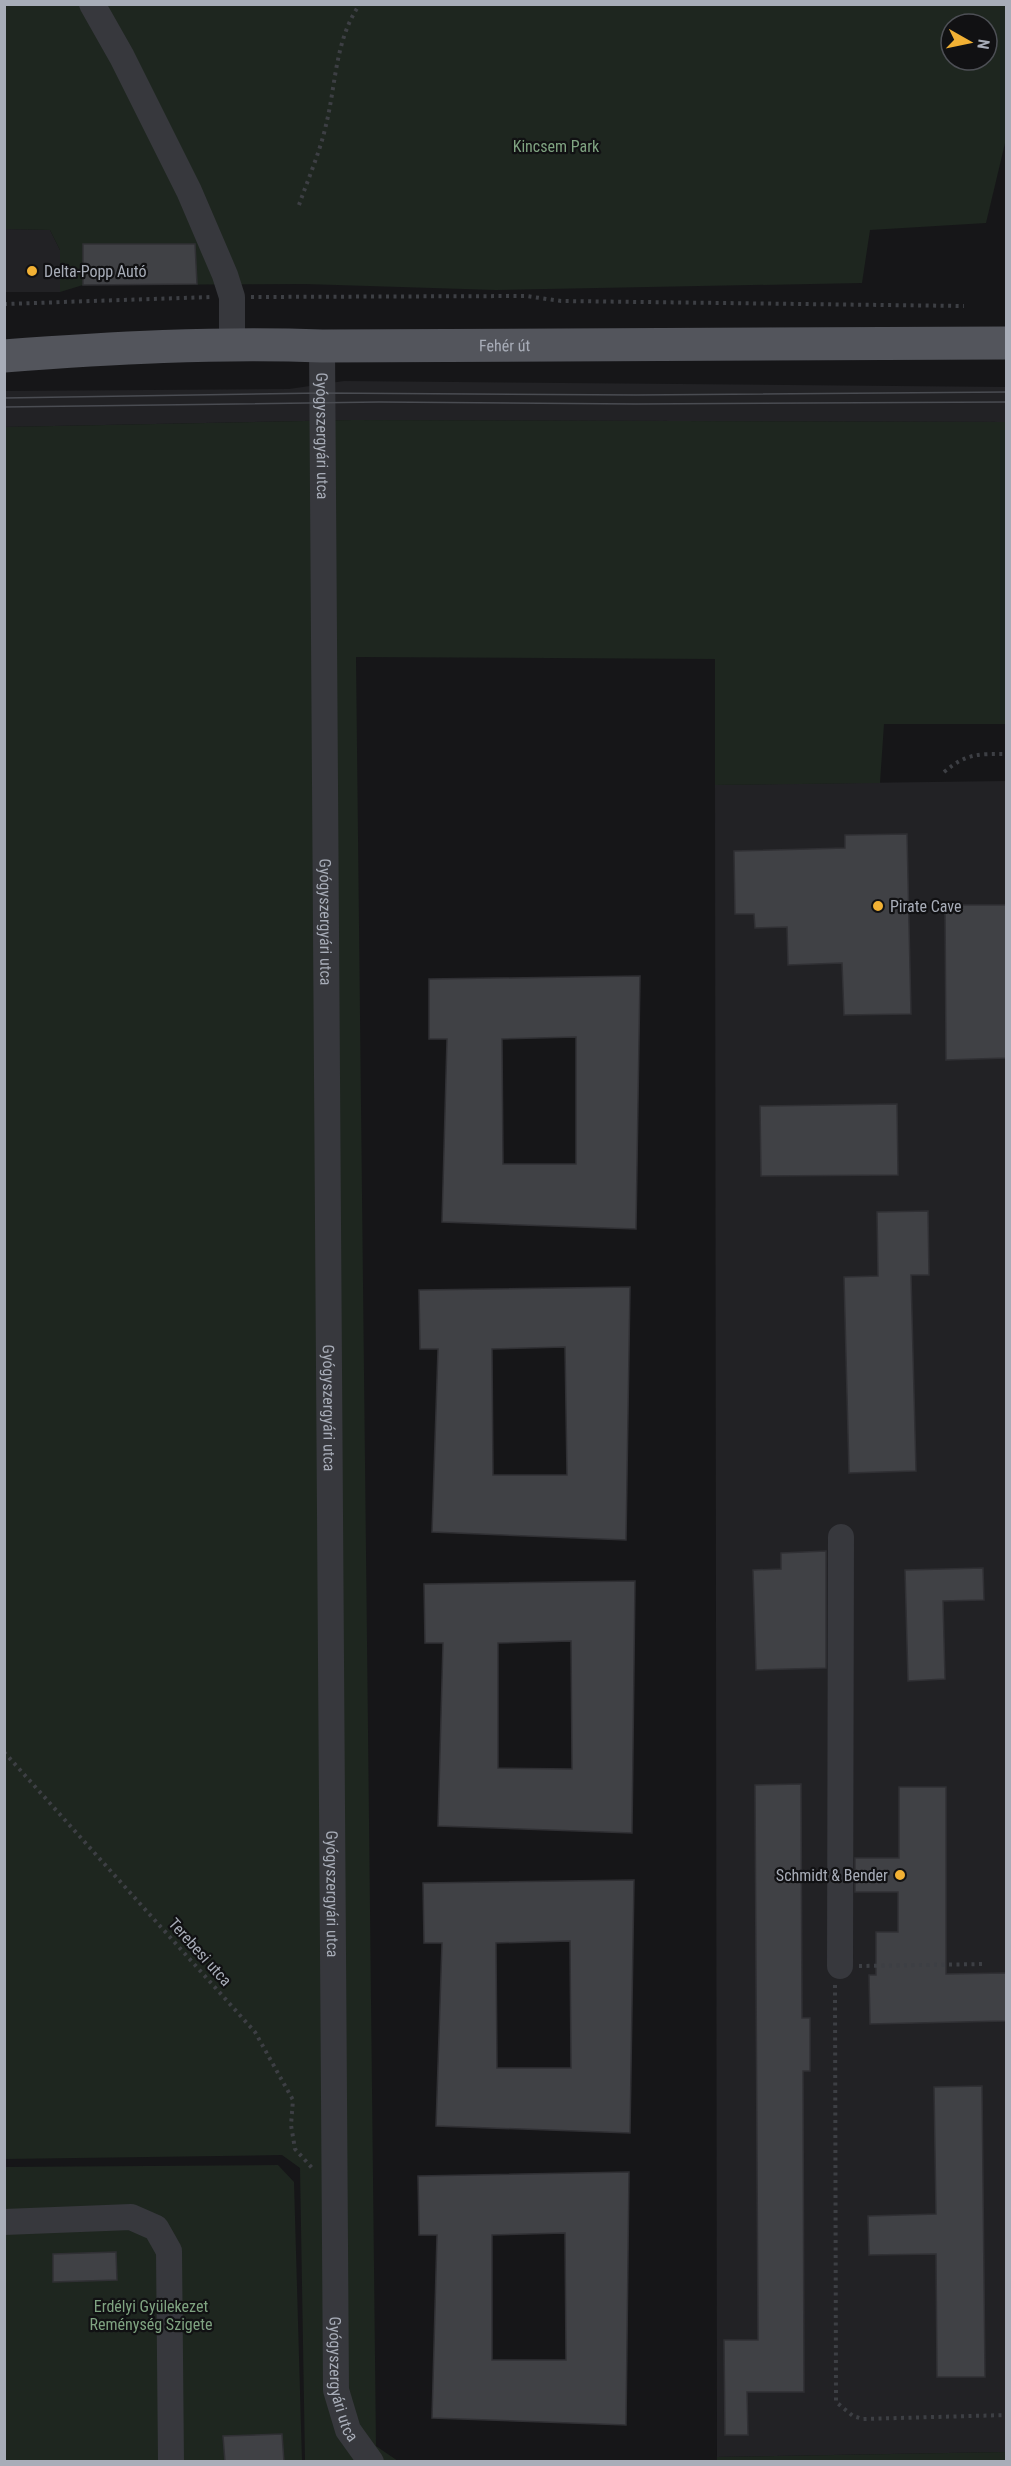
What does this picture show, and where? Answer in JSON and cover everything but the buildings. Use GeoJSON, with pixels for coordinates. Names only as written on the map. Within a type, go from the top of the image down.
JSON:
{"type":"FeatureCollection","features":[{"type":"Feature","properties":{"kind":"main road","name":"Fehér út"},"geometry":{"type":"LineString","coordinates":[[4,356],[110,348],[232,344],[322,346],[1006,343]]}},
{"type":"Feature","properties":{"kind":"street"},"geometry":{"type":"LineString","coordinates":[[92,4],[122,57],[189,191],[225,275],[232,297],[232,344]]}},
{"type":"Feature","properties":{"kind":"street","name":"Gyógyszergyári utca"},"geometry":{"type":"LineString","coordinates":[[322,346],[336,2390],[348,2430],[371,2462]]}},
{"type":"Feature","properties":{"kind":"street"},"geometry":{"type":"LineString","coordinates":[[840,1966],[841,1537]]}},
{"type":"Feature","properties":{"kind":"street"},"geometry":{"type":"LineString","coordinates":[[4,2222],[130,2217],[156,2228],[169,2252],[171,2462]]}},
{"type":"Feature","properties":{"kind":"path"},"geometry":{"type":"LineString","coordinates":[[299,205],[326,126],[340,50],[352,15],[360,4]]}},
{"type":"Feature","properties":{"kind":"path"},"geometry":{"type":"LineString","coordinates":[[4,304],[232,297],[526,296],[561,302],[964,306]]}},
{"type":"Feature","properties":{"kind":"path"},"geometry":{"type":"LineString","coordinates":[[944,772],[958,761],[974,754],[1006,754]]}},
{"type":"Feature","properties":{"kind":"path","name":"Terebesi utca"},"geometry":{"type":"LineString","coordinates":[[4,1752],[255,2032],[293,2100],[291,2125],[295,2149],[334,2190]]}},
{"type":"Feature","properties":{"kind":"path"},"geometry":{"type":"LineString","coordinates":[[985,1964],[840,1966],[835,1969],[836,2402],[853,2416],[863,2419],[1006,2415]]}},
{"type":"Feature","properties":{"kind":"shaded area","name":"Delta-Popp Autó"},"geometry":{"type":"Polygon","coordinates":[[[5,229],[50,230],[60,250],[60,292],[5,292],[5,229]]]}},
{"type":"Feature","properties":{"kind":"shaded area"},"geometry":{"type":"Polygon","coordinates":[[[344,381],[1006,387],[1006,422],[353,420],[5,427],[4,391],[289,389],[344,381]]]}},
{"type":"Feature","properties":{"kind":"shaded area"},"geometry":{"type":"Polygon","coordinates":[[[1006,781],[1006,2452],[717,2457],[715,785],[1006,781]]]}},
{"type":"Feature","properties":{"kind":"green space","name":"Kincsem Park"},"geometry":{"type":"Polygon","coordinates":[[[4,5],[1006,5],[1006,139],[986,223],[870,230],[862,283],[496,290],[305,284],[83,285],[60,292],[60,250],[50,230],[5,229],[4,5]]]}},
{"type":"Feature","properties":{"kind":"green space"},"geometry":{"type":"Polygon","coordinates":[[[353,420],[1006,422],[1006,724],[884,724],[880,783],[715,785],[715,659],[356,657],[376,2446],[398,2461],[305,2461],[300,2168],[282,2155],[5,2159],[4,427],[353,420]]]}},
{"type":"Feature","properties":{"kind":"green space","name":"Erdélyi Gyülekezet Reménység Szigete"},"geometry":{"type":"Polygon","coordinates":[[[278,2165],[294,2182],[302,2461],[5,2461],[4,2167],[278,2165]]]}},
{"type":"Feature","properties":{"kind":"green space"},"geometry":{"type":"Polygon","coordinates":[[[1006,2452],[1006,2462],[717,2461],[717,2457],[1006,2452]]]}},
{"type":"Feature","properties":{"kind":"tram line"},"geometry":{"type":"LineString","coordinates":[[4,398],[321,393],[636,395],[1006,392]]}},
{"type":"Feature","properties":{"kind":"tram line"},"geometry":{"type":"LineString","coordinates":[[4,407],[379,402],[636,404],[1006,402]]}},
{"type":"Feature","properties":{"kind":"place","name":"Delta-Popp Autó"},"geometry":{"type":"Point","coordinates":[32,271]}},
{"type":"Feature","properties":{"kind":"place","name":"Pirate Cave"},"geometry":{"type":"Point","coordinates":[878,906]}},
{"type":"Feature","properties":{"kind":"place","name":"Schmidt & Bender"},"geometry":{"type":"Point","coordinates":[900,1875]}}]}
